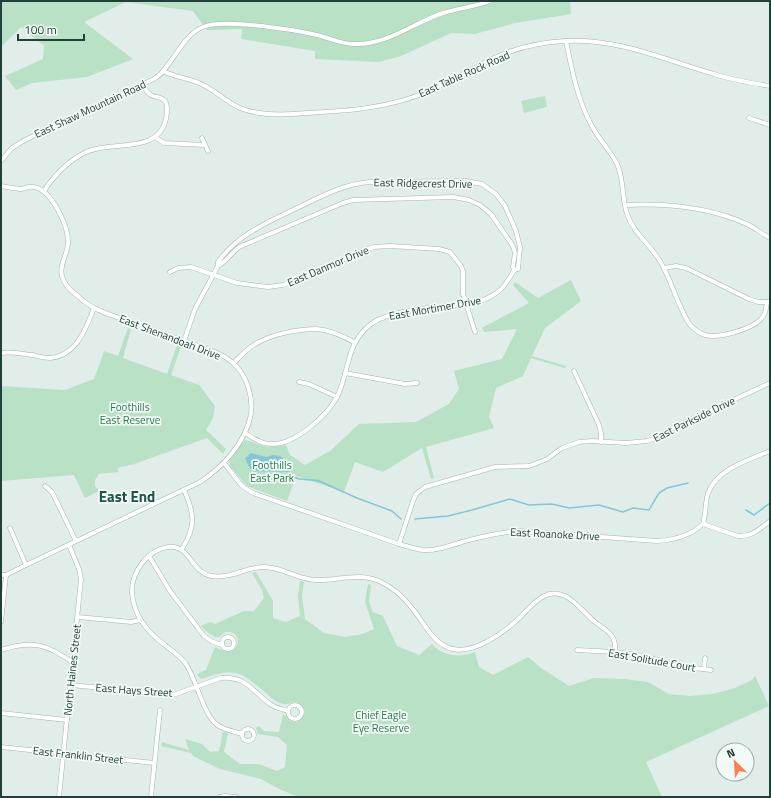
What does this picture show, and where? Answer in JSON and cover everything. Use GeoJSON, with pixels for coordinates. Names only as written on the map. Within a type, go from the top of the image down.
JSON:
{"type":"FeatureCollection","features":[{"type":"Feature","properties":{"kind":"street","name":"East Shaw Mountain Road"},"geometry":{"type":"LineString","coordinates":[[1,162],[12,148],[25,140],[154,79],[163,72],[192,35],[201,27],[208,25],[247,25],[301,32],[351,44],[364,44],[388,38],[444,13],[490,1]]}},
{"type":"Feature","properties":{"kind":"street","name":"East Table Rock Road"},"geometry":{"type":"LineString","coordinates":[[163,72],[171,76],[178,76],[200,83],[241,108],[255,112],[284,115],[337,112],[398,102],[426,92],[495,58],[524,48],[566,41],[597,42],[621,45],[713,74],[743,82],[770,86]]}},
{"type":"Feature","properties":{"kind":"street"},"geometry":{"type":"LineString","coordinates":[[566,41],[580,100],[586,115],[617,165],[627,214],[634,229],[658,256],[687,320],[694,329],[706,335],[719,336],[749,327],[757,323],[765,314],[768,302],[758,302],[749,299],[686,268],[676,266],[664,268]]}},
{"type":"Feature","properties":{"kind":"street"},"geometry":{"type":"LineString","coordinates":[[1,186],[22,189],[34,187],[44,191],[58,172],[78,157],[88,152],[106,147],[143,143],[155,137],[165,124],[166,105],[162,98],[151,95],[144,85]]}},
{"type":"Feature","properties":{"kind":"street"},"geometry":{"type":"LineString","coordinates":[[749,118],[770,125]]}},
{"type":"Feature","properties":{"kind":"street"},"geometry":{"type":"LineString","coordinates":[[155,137],[164,143],[205,145]]}},
{"type":"Feature","properties":{"kind":"street"},"geometry":{"type":"LineString","coordinates":[[202,138],[208,151]]}},
{"type":"Feature","properties":{"kind":"street","name":"East Ridgecrest Drive"},"geometry":{"type":"LineString","coordinates":[[184,341],[195,309],[218,266],[218,262],[228,249],[262,225],[340,188],[369,182],[466,181],[482,184],[496,194],[505,206],[519,239],[518,269],[514,270],[515,253],[513,246],[492,214],[480,205],[469,200],[453,197],[364,198],[343,203],[239,247],[221,265],[218,266]]}},
{"type":"Feature","properties":{"kind":"street","name":"East Shenandoah Drive"},"geometry":{"type":"LineString","coordinates":[[3,575],[76,542],[210,476],[224,463],[245,433],[251,408],[251,396],[245,379],[234,363],[214,352],[94,308],[70,290],[62,276],[63,261],[68,244],[66,229],[60,214],[44,191]]}},
{"type":"Feature","properties":{"kind":"street"},"geometry":{"type":"LineString","coordinates":[[625,205],[650,204],[681,206],[735,220],[770,238]]}},
{"type":"Feature","properties":{"kind":"street","name":"East Danmor Drive"},"geometry":{"type":"LineString","coordinates":[[170,272],[178,268],[191,267],[237,283],[268,287],[283,285],[298,280],[374,247],[390,246],[439,249],[450,252],[461,266],[463,271],[463,294],[475,332]]}},
{"type":"Feature","properties":{"kind":"street","name":"East Mortimer Drive"},"geometry":{"type":"LineString","coordinates":[[245,433],[264,443],[273,444],[284,442],[307,430],[318,421],[337,397],[354,342],[361,333],[372,324],[384,317],[398,313],[466,304],[486,299],[497,293],[506,284],[514,270]]}},
{"type":"Feature","properties":{"kind":"street"},"geometry":{"type":"LineString","coordinates":[[1,353],[13,352],[48,358],[62,355],[72,349],[81,337],[94,308]]}},
{"type":"Feature","properties":{"kind":"street"},"geometry":{"type":"LineString","coordinates":[[234,363],[256,343],[285,333],[317,330],[333,333],[354,342]]}},
{"type":"Feature","properties":{"kind":"street"},"geometry":{"type":"LineString","coordinates":[[574,371],[599,425],[601,442]]}},
{"type":"Feature","properties":{"kind":"street"},"geometry":{"type":"LineString","coordinates":[[345,373],[405,384],[417,383]]}},
{"type":"Feature","properties":{"kind":"street"},"geometry":{"type":"LineString","coordinates":[[300,382],[309,384],[337,397]]}},
{"type":"Feature","properties":{"kind":"street","name":"East Parkside Drive"},"geometry":{"type":"LineString","coordinates":[[399,544],[415,497],[425,487],[495,467],[529,466],[537,464],[562,448],[575,442],[592,441],[636,443],[656,438],[675,427],[770,383]]}},
{"type":"Feature","properties":{"kind":"street"},"geometry":{"type":"LineString","coordinates":[[770,451],[733,467],[717,480],[708,493],[703,524],[738,536],[744,536],[750,535],[770,521]]}},
{"type":"Feature","properties":{"kind":"street","name":"East Roanoke Drive"},"geometry":{"type":"LineString","coordinates":[[224,463],[242,486],[253,493],[399,544],[421,550],[441,548],[492,534],[520,531],[657,541],[690,534],[703,524]]}},
{"type":"Feature","properties":{"kind":"street"},"geometry":{"type":"LineString","coordinates":[[45,486],[52,492],[76,542]]}},
{"type":"Feature","properties":{"kind":"street"},"geometry":{"type":"LineString","coordinates":[[182,549],[189,537],[193,522],[191,506],[184,490]]}},
{"type":"Feature","properties":{"kind":"street"},"geometry":{"type":"LineString","coordinates":[[10,528],[26,565]]}},
{"type":"Feature","properties":{"kind":"street","name":"North Haines Street"},"geometry":{"type":"LineString","coordinates":[[59,797],[78,617],[81,574],[69,545]]}},
{"type":"Feature","properties":{"kind":"street"},"geometry":{"type":"LineString","coordinates":[[242,734],[225,730],[215,724],[208,713],[184,662],[152,635],[141,620],[133,601],[133,584],[139,569],[149,556],[158,550],[168,547],[182,549],[199,570],[211,576],[225,575],[261,567],[273,568],[302,578],[316,580],[353,576],[377,580],[392,588],[404,597],[435,639],[450,649],[459,650],[469,649],[483,643],[516,621],[537,600],[552,593],[559,594],[571,600],[594,621],[608,631],[615,641],[615,652]]}},
{"type":"Feature","properties":{"kind":"street"},"geometry":{"type":"LineString","coordinates":[[149,556],[170,591],[204,636],[213,642],[222,645]]}},
{"type":"Feature","properties":{"kind":"street"},"geometry":{"type":"LineString","coordinates":[[1,622],[3,575]]}},
{"type":"Feature","properties":{"kind":"street"},"geometry":{"type":"LineString","coordinates":[[78,617],[130,622],[141,620]]}},
{"type":"Feature","properties":{"kind":"street"},"geometry":{"type":"LineString","coordinates":[[1,650],[23,645],[42,646],[51,649],[73,663]]}},
{"type":"Feature","properties":{"kind":"street","name":"East Solitude Court"},"geometry":{"type":"LineString","coordinates":[[577,650],[615,652],[644,656],[677,666],[711,670]]}},
{"type":"Feature","properties":{"kind":"street","name":"East Solitude Court"},"geometry":{"type":"LineString","coordinates":[[704,669],[705,658]]}},
{"type":"Feature","properties":{"kind":"street","name":"East Hays Street"},"geometry":{"type":"LineString","coordinates":[[71,685],[167,695],[179,694],[221,678],[229,677],[248,684],[270,704],[288,711]]}},
{"type":"Feature","properties":{"kind":"street"},"geometry":{"type":"LineString","coordinates":[[151,797],[160,710]]}},
{"type":"Feature","properties":{"kind":"street"},"geometry":{"type":"LineString","coordinates":[[1,713],[67,720]]}},
{"type":"Feature","properties":{"kind":"street","name":"East Franklin Street"},"geometry":{"type":"LineString","coordinates":[[1,747],[154,763]]}},
{"type":"Feature","properties":{"kind":"street"},"geometry":{"type":"LineString","coordinates":[[219,797],[236,797]]}},
{"type":"Feature","properties":{"kind":"green space"},"geometry":{"type":"Polygon","coordinates":[[[1,1],[570,1],[571,14],[515,23],[475,34],[451,33],[401,56],[379,62],[315,59],[315,51],[241,39],[242,29],[207,30],[193,11],[126,2],[84,22],[133,59],[87,77],[32,83],[16,90],[5,76],[43,59],[44,46],[21,27],[1,47],[1,1]]]}},
{"type":"Feature","properties":{"kind":"green space"},"geometry":{"type":"Polygon","coordinates":[[[545,96],[547,107],[524,113],[521,101],[545,96]]]}},
{"type":"Feature","properties":{"kind":"green space","name":"Foothills East Park"},"geometry":{"type":"Polygon","coordinates":[[[571,280],[581,301],[545,328],[532,356],[566,366],[565,368],[531,358],[523,376],[496,388],[489,417],[494,428],[426,447],[434,478],[431,479],[422,448],[383,472],[355,462],[344,492],[296,476],[287,501],[247,486],[230,466],[229,461],[246,440],[267,447],[286,445],[290,455],[305,465],[330,451],[359,424],[416,422],[449,404],[459,389],[454,371],[502,359],[517,329],[484,332],[482,328],[529,303],[513,285],[515,282],[538,298],[571,280]]]}},
{"type":"Feature","properties":{"kind":"green space","name":"Foothills East Reserve"},"geometry":{"type":"Polygon","coordinates":[[[128,328],[131,329],[123,358],[167,374],[177,345],[181,347],[171,375],[199,385],[215,406],[213,418],[206,430],[226,449],[223,454],[207,438],[134,464],[117,468],[119,472],[99,474],[95,480],[95,486],[99,491],[85,498],[74,475],[1,481],[1,386],[65,390],[94,379],[104,351],[118,356],[128,328]]]}},
{"type":"Feature","properties":{"kind":"green space","name":"Chief Eagle Eye Reserve"},"geometry":{"type":"Polygon","coordinates":[[[256,572],[273,601],[273,618],[286,622],[300,616],[298,596],[300,581],[304,582],[302,596],[305,619],[324,633],[346,637],[362,634],[374,629],[365,602],[368,584],[371,585],[369,602],[373,612],[383,616],[397,646],[419,655],[432,644],[441,652],[452,655],[458,656],[475,652],[479,667],[493,675],[528,657],[541,668],[569,686],[594,678],[625,679],[648,682],[669,694],[689,696],[713,694],[735,688],[752,680],[755,676],[769,706],[646,762],[662,797],[298,797],[261,779],[220,769],[193,756],[191,753],[161,746],[162,742],[189,750],[185,739],[202,744],[210,752],[219,751],[223,732],[228,733],[224,752],[240,764],[258,764],[277,771],[285,767],[287,745],[278,737],[258,734],[256,728],[259,726],[264,731],[279,732],[283,714],[294,722],[302,719],[305,712],[302,705],[296,702],[286,704],[279,703],[250,680],[237,673],[222,673],[202,679],[197,676],[199,673],[206,670],[215,647],[225,651],[231,651],[238,642],[237,637],[233,633],[225,632],[219,637],[215,637],[201,626],[210,622],[215,624],[244,611],[254,611],[264,598],[262,590],[252,573],[256,572]]]}},
{"type":"Feature","properties":{"kind":"water"},"geometry":{"type":"Polygon","coordinates":[[[251,453],[266,457],[273,455],[280,456],[289,464],[289,472],[256,471],[250,469],[245,458],[251,453]]]}},
{"type":"Feature","properties":{"kind":"waterway"},"geometry":{"type":"LineString","coordinates":[[289,472],[296,478],[319,481],[357,498],[392,511],[401,519]]}},
{"type":"Feature","properties":{"kind":"waterway"},"geometry":{"type":"LineString","coordinates":[[415,519],[448,516],[510,499],[529,505],[552,504],[569,508],[599,505],[623,512],[633,508],[649,510],[659,493],[667,488],[688,483]]}},
{"type":"Feature","properties":{"kind":"waterway"},"geometry":{"type":"LineString","coordinates":[[746,510],[754,515],[770,503]]}},
{"type":"Feature","properties":{"kind":"district","name":"East End"},"geometry":{"type":"Point","coordinates":[127,497]}}]}
